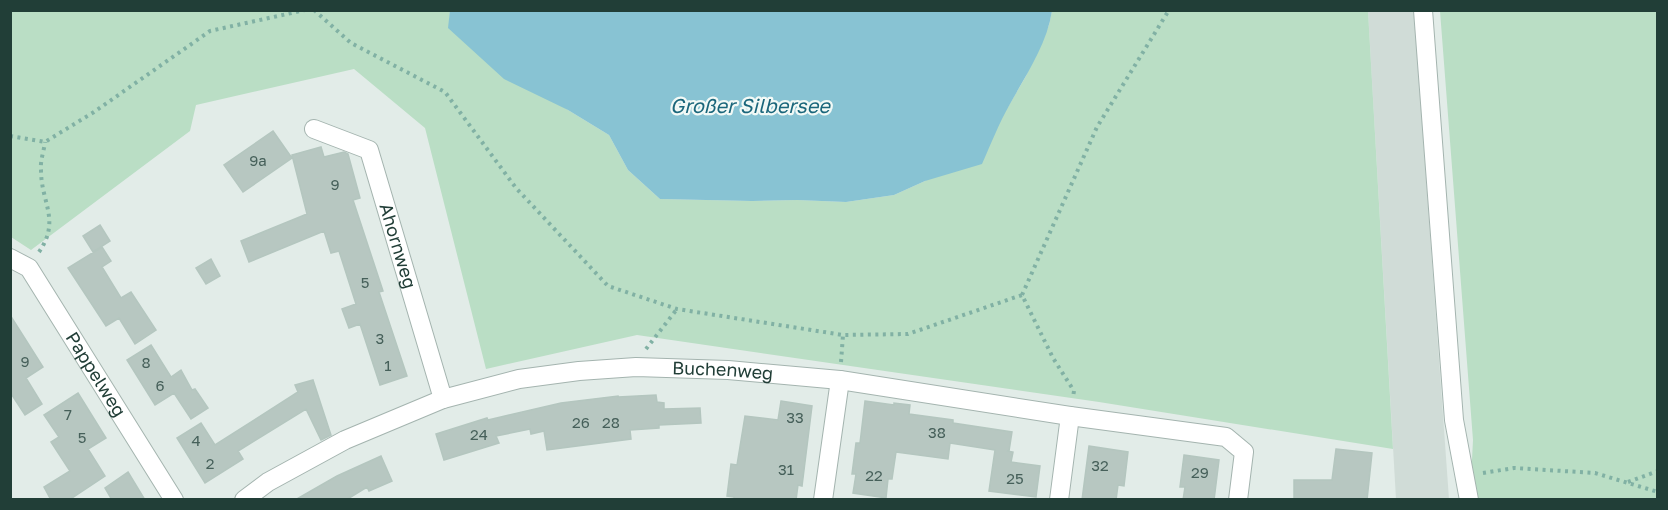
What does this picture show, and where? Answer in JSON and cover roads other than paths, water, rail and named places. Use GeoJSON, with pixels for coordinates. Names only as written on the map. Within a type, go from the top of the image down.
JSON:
{"type":"FeatureCollection","features":[{"type":"Feature","properties":{"kind":"street"},"geometry":{"type":"LineString","coordinates":[[1423,10],[1454,420],[1469,500]]}},
{"type":"Feature","properties":{"kind":"street","name":"Ahornweg"},"geometry":{"type":"LineString","coordinates":[[314,129],[369,150],[443,399]]}},
{"type":"Feature","properties":{"kind":"street","name":"Pappelweg"},"geometry":{"type":"LineString","coordinates":[[10,258],[29,268],[174,500]]}},
{"type":"Feature","properties":{"kind":"street","name":"Buchenweg"},"geometry":{"type":"LineString","coordinates":[[244,500],[268,482],[345,440],[443,399],[519,379],[579,371],[636,367],[728,370],[840,380],[1070,416],[1226,437],[1244,452],[1238,500]]}},
{"type":"Feature","properties":{"kind":"street"},"geometry":{"type":"LineString","coordinates":[[823,500],[840,380]]}},
{"type":"Feature","properties":{"kind":"street"},"geometry":{"type":"LineString","coordinates":[[1059,500],[1070,416]]}},
{"type":"Feature","properties":{"kind":"water","name":"Großer Silbersee"},"geometry":{"type":"Polygon","coordinates":[[[450,10],[1052,11],[1041,47],[1002,119],[982,164],[925,181],[894,195],[846,202],[660,199],[628,170],[609,135],[568,110],[504,79],[448,28],[450,10]]]}}]}
